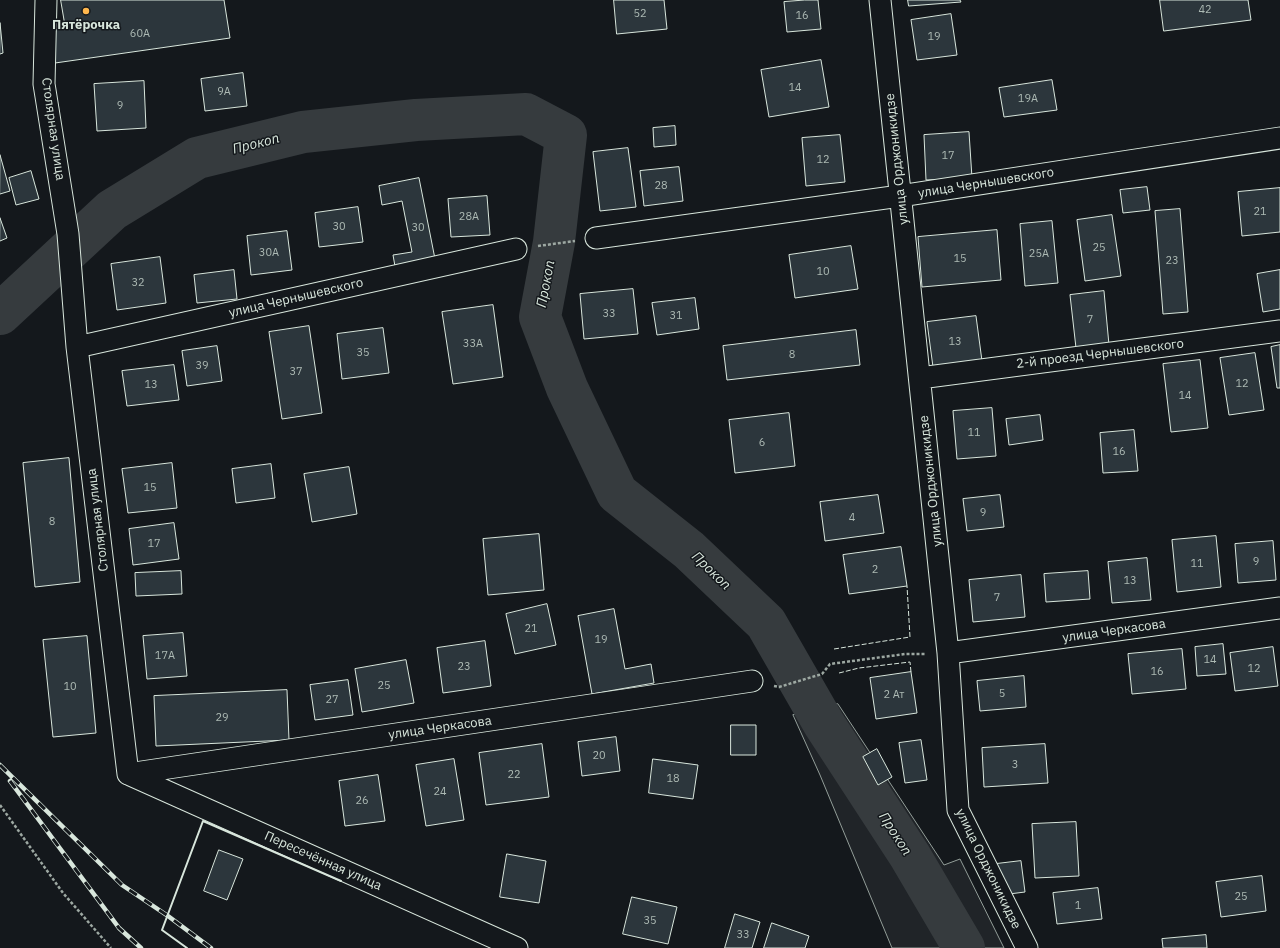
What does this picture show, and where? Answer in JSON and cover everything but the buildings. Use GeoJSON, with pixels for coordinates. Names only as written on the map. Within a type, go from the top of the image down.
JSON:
{"type":"FeatureCollection","features":[{"type":"Feature","properties":{"kind":"street","name":"Столярная улица"},"geometry":{"type":"LineString","coordinates":[[46,0],[44,84],[68,234],[77,347],[128,774]]}},
{"type":"Feature","properties":{"kind":"street","name":"улица Орджоникидзе"},"geometry":{"type":"LineString","coordinates":[[880,0],[948,653],[958,810],[1027,948]]}},
{"type":"Feature","properties":{"kind":"street","name":"улица Чернышевского"},"geometry":{"type":"LineString","coordinates":[[596,238],[900,196],[1280,138]]}},
{"type":"Feature","properties":{"kind":"street","name":"улица Чернышевского"},"geometry":{"type":"LineString","coordinates":[[77,347],[516,249]]}},
{"type":"Feature","properties":{"kind":"street","name":"2-й проезд Чернышевского"},"geometry":{"type":"LineString","coordinates":[[920,378],[1280,331]]}},
{"type":"Feature","properties":{"kind":"street","name":"улица Черкасова"},"geometry":{"type":"LineString","coordinates":[[948,653],[1280,608]]}},
{"type":"Feature","properties":{"kind":"street","name":"улица Черкасова"},"geometry":{"type":"LineString","coordinates":[[128,774],[752,681]]}},
{"type":"Feature","properties":{"kind":"street","name":"Пересечённая улица"},"geometry":{"type":"LineString","coordinates":[[128,774],[517,948]]}},
{"type":"Feature","properties":{"kind":"path"},"geometry":{"type":"LineString","coordinates":[[516,249],[596,238]]}},
{"type":"Feature","properties":{"kind":"path"},"geometry":{"type":"LineString","coordinates":[[778,687],[822,674],[830,664],[905,654],[948,653]]}},
{"type":"Feature","properties":{"kind":"path"},"geometry":{"type":"LineString","coordinates":[[0,806],[63,893],[111,948]]}},
{"type":"Feature","properties":{"kind":"shaded area"},"geometry":{"type":"Polygon","coordinates":[[[838,704],[944,865],[960,859],[1004,948],[892,948],[820,775],[793,715],[838,704]]]}},
{"type":"Feature","properties":{"kind":"waterway","name":"Прокоп"},"geometry":{"type":"LineString","coordinates":[[0,314],[112,210],[197,158],[303,132],[416,120],[526,114],[566,135],[554,242],[540,317],[567,388],[617,493],[689,550],[766,623],[824,724],[910,856],[964,948]]}},
{"type":"Feature","properties":{"kind":"railway"},"geometry":{"type":"LineString","coordinates":[[0,765],[122,885],[168,916],[211,948]]}},
{"type":"Feature","properties":{"kind":"railway"},"geometry":{"type":"LineString","coordinates":[[10,781],[119,928],[141,948]]}},
{"type":"Feature","properties":{"kind":"fence"},"geometry":{"type":"LineString","coordinates":[[834,649],[910,637],[907,586]]}},
{"type":"Feature","properties":{"kind":"fence"},"geometry":{"type":"LineString","coordinates":[[839,673],[859,668],[910,662],[911,672]]}},
{"type":"Feature","properties":{"kind":"wall"},"geometry":{"type":"LineString","coordinates":[[187,948],[162,930],[203,821],[341,881]]}},
{"type":"Feature","properties":{"kind":"place","name":"Пятёрочка"},"geometry":{"type":"Point","coordinates":[86,11]}}]}
